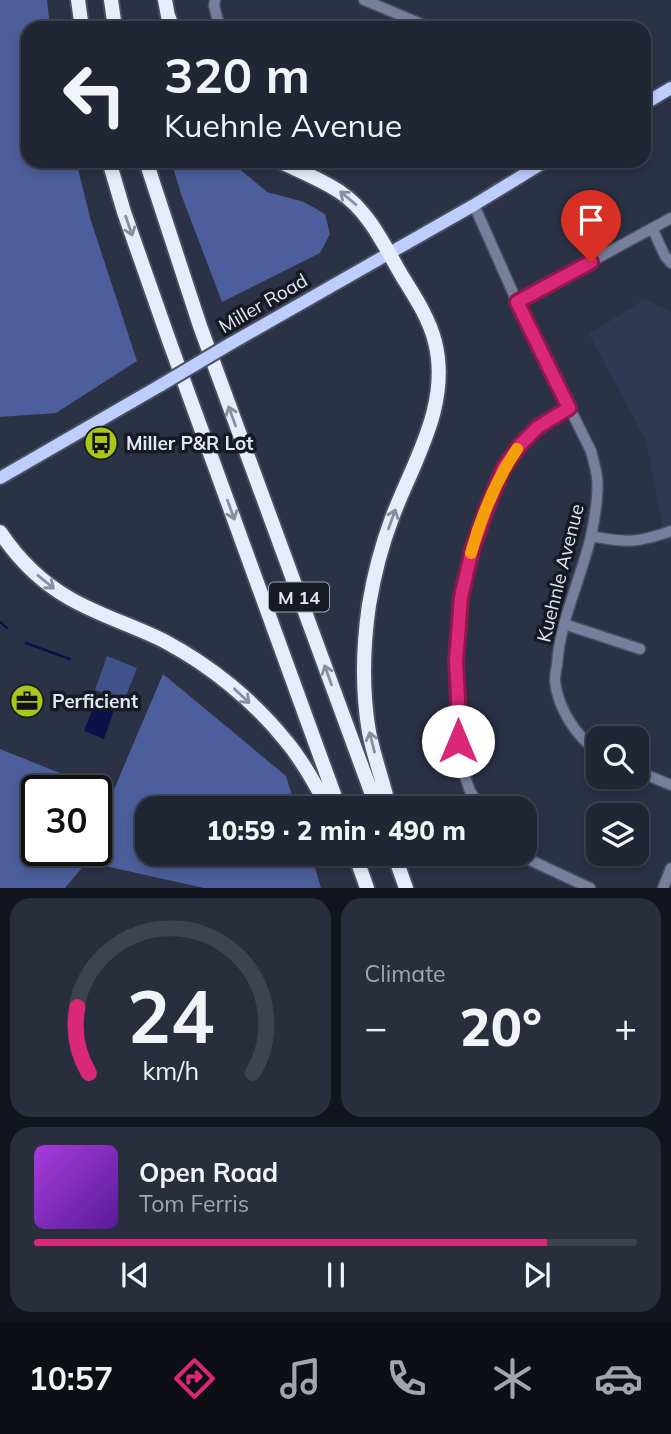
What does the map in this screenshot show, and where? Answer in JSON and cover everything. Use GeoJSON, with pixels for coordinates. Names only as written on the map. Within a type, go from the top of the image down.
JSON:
{"type":"FeatureCollection","features":[{"type":"Feature","properties":{"kind":"highway"},"geometry":{"type":"LineString","coordinates":[[78,0],[81,21]]}},
{"type":"Feature","properties":{"kind":"highway"},"geometry":{"type":"LineString","coordinates":[[111,0],[114,21]]}},
{"type":"Feature","properties":{"kind":"highway"},"geometry":{"type":"LineString","coordinates":[[165,0],[170,21]]}},
{"type":"Feature","properties":{"kind":"highway","name":"M 14"},"geometry":{"type":"LineString","coordinates":[[111,168],[171,346],[335,796]]}},
{"type":"Feature","properties":{"kind":"highway","name":"M 14"},"geometry":{"type":"LineString","coordinates":[[148,168],[208,350],[373,796]]}},
{"type":"Feature","properties":{"kind":"highway"},"geometry":{"type":"LineString","coordinates":[[294,168],[324,182],[361,211],[389,252],[424,313],[435,341],[440,376],[437,404],[429,431],[377,561],[369,606],[365,644],[369,731],[386,796]]}},
{"type":"Feature","properties":{"kind":"highway"},"geometry":{"type":"LineString","coordinates":[[0,532],[11,550],[51,587],[70,599],[167,643],[233,688],[263,715],[286,741],[321,796]]}},
{"type":"Feature","properties":{"kind":"highway"},"geometry":{"type":"LineString","coordinates":[[358,866],[367,888]]}},
{"type":"Feature","properties":{"kind":"highway"},"geometry":{"type":"LineString","coordinates":[[399,866],[404,883]]}},
{"type":"Feature","properties":{"kind":"main road"},"geometry":{"type":"LineString","coordinates":[[651,100],[671,88]]}},
{"type":"Feature","properties":{"kind":"main road","name":"Miller Road"},"geometry":{"type":"LineString","coordinates":[[0,478],[535,168]]}},
{"type":"Feature","properties":{"kind":"street"},"geometry":{"type":"LineString","coordinates":[[215,0],[217,21]]}},
{"type":"Feature","properties":{"kind":"street"},"geometry":{"type":"LineString","coordinates":[[364,0],[414,21]]}},
{"type":"Feature","properties":{"kind":"street","name":"Kuehnle Avenue"},"geometry":{"type":"LineString","coordinates":[[474,205],[517,302],[591,451],[597,477],[591,536],[564,624],[555,681],[561,706],[586,742]]}},
{"type":"Feature","properties":{"kind":"street"},"geometry":{"type":"LineString","coordinates":[[517,302],[671,218]]}},
{"type":"Feature","properties":{"kind":"street"},"geometry":{"type":"LineString","coordinates":[[652,228],[671,263]]}},
{"type":"Feature","properties":{"kind":"street"},"geometry":{"type":"LineString","coordinates":[[473,796],[461,765],[456,662],[461,597],[472,550],[504,467],[538,427],[569,408]]}},
{"type":"Feature","properties":{"kind":"street"},"geometry":{"type":"LineString","coordinates":[[591,536],[618,541],[646,540],[671,531]]}},
{"type":"Feature","properties":{"kind":"street"},"geometry":{"type":"LineString","coordinates":[[564,624],[640,649]]}},
{"type":"Feature","properties":{"kind":"street"},"geometry":{"type":"LineString","coordinates":[[649,776],[671,785]]}},
{"type":"Feature","properties":{"kind":"street"},"geometry":{"type":"LineString","coordinates":[[537,863],[590,888]]}},
{"type":"Feature","properties":{"kind":"street"},"geometry":{"type":"LineString","coordinates":[[663,888],[671,868]]}},
{"type":"Feature","properties":{"kind":"shaded area"},"geometry":{"type":"Polygon","coordinates":[[[0,0],[47,0],[49,21],[21,21],[21,168],[78,168],[91,221],[137,361],[56,413],[0,417],[0,0]]]}},
{"type":"Feature","properties":{"kind":"shaded area"},"geometry":{"type":"Polygon","coordinates":[[[173,168],[238,168],[267,192],[304,202],[325,214],[330,234],[320,253],[222,302],[173,168]]]}},
{"type":"Feature","properties":{"kind":"shaded area"},"geometry":{"type":"Polygon","coordinates":[[[645,299],[671,312],[671,542],[666,544],[646,441],[589,334],[645,299]]]}},
{"type":"Feature","properties":{"kind":"shaded area"},"geometry":{"type":"Polygon","coordinates":[[[107,656],[137,668],[124,701],[95,690],[107,656]]]}},
{"type":"Feature","properties":{"kind":"shaded area"},"geometry":{"type":"Polygon","coordinates":[[[163,674],[286,776],[292,796],[135,796],[135,866],[315,866],[321,888],[204,888],[105,866],[112,866],[112,794],[163,674]]]}},
{"type":"Feature","properties":{"kind":"shaded area"},"geometry":{"type":"Polygon","coordinates":[[[95,702],[114,710],[104,739],[84,731],[95,702]]]}},
{"type":"Feature","properties":{"kind":"shaded area"},"geometry":{"type":"Polygon","coordinates":[[[0,749],[65,775],[21,775],[21,866],[84,866],[65,888],[0,888],[0,749]]]}},
{"type":"Feature","properties":{"kind":"waterway"},"geometry":{"type":"LineString","coordinates":[[0,622],[7,628]]}},
{"type":"Feature","properties":{"kind":"waterway"},"geometry":{"type":"LineString","coordinates":[[26,643],[70,659]]}},
{"type":"Feature","properties":{"kind":"slow traffic"},"geometry":{"type":"LineString","coordinates":[[471,553],[504,467],[517,449]]}},
{"type":"Feature","properties":{"kind":"place","name":"Miller P&R Lot"},"geometry":{"type":"Point","coordinates":[101,443]}},
{"type":"Feature","properties":{"kind":"place","name":"Perficient"},"geometry":{"type":"Point","coordinates":[27,701]}},
{"type":"Feature","properties":{"kind":"route"},"geometry":{"type":"LineString","coordinates":[[458,741],[456,662],[461,597],[472,550],[504,467],[538,427],[569,408],[517,302],[591,262]]}}]}
